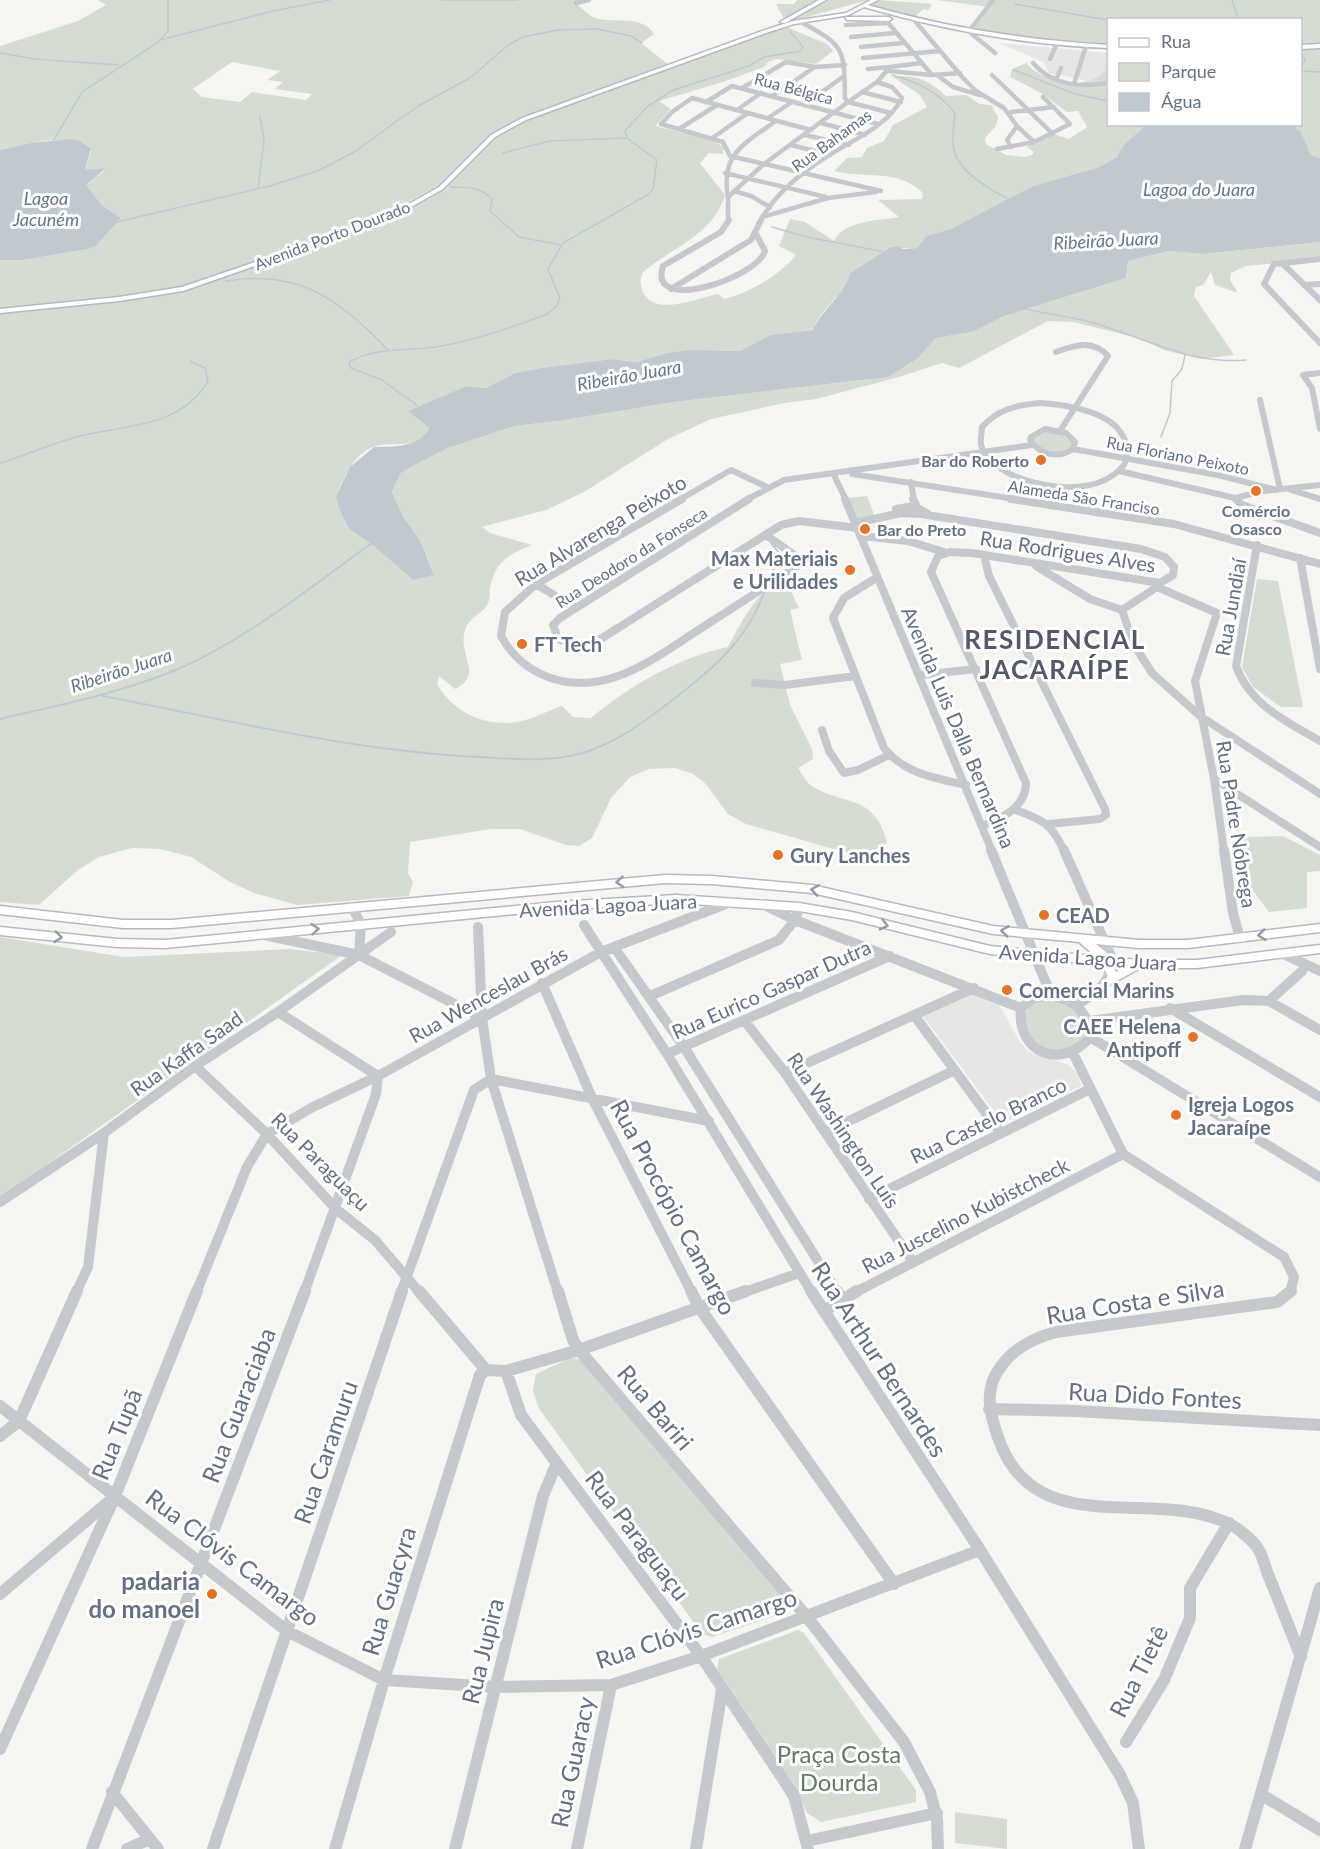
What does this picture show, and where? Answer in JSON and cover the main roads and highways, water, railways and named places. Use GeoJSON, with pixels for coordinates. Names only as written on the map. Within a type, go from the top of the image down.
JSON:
{"type":"FeatureCollection","features":[{"type":"Feature","properties":{"kind":"main road","name":"Avenida Porto Dourado"},"geometry":{"type":"LineString","coordinates":[[767,31],[823,0]]}},
{"type":"Feature","properties":{"kind":"main road"},"geometry":{"type":"LineString","coordinates":[[875,0],[868,7],[912,21],[1057,43],[1107,47]]}},
{"type":"Feature","properties":{"kind":"main road","name":"Avenida Porto Dourado"},"geometry":{"type":"LineString","coordinates":[[0,311],[119,299],[183,289],[362,227],[402,210],[441,188],[493,136],[524,119],[767,31],[802,21],[847,14],[868,7]]}},
{"type":"Feature","properties":{"kind":"main road"},"geometry":{"type":"LineString","coordinates":[[799,13],[800,16],[813,20]]}},
{"type":"Feature","properties":{"kind":"main road"},"geometry":{"type":"LineString","coordinates":[[791,17],[802,21]]}},
{"type":"Feature","properties":{"kind":"main road"},"geometry":{"type":"LineString","coordinates":[[824,18],[912,21]]}},
{"type":"Feature","properties":{"kind":"main road"},"geometry":{"type":"LineString","coordinates":[[1302,47],[1320,46]]}},
{"type":"Feature","properties":{"kind":"main road","name":"Avenida Lagoa Juara"},"geometry":{"type":"LineString","coordinates":[[0,910],[150,925],[627,881],[712,880],[812,889],[898,906],[967,925],[1027,934],[1104,941],[1166,945],[1320,928]]}},
{"type":"Feature","properties":{"kind":"main road","name":"Avenida Lagoa Juara"},"geometry":{"type":"LineString","coordinates":[[0,931],[142,945],[627,900],[733,901],[799,907],[852,916],[990,950],[1138,964],[1197,964],[1320,949]]}},
{"type":"Feature","properties":{"kind":"main road"},"geometry":{"type":"LineString","coordinates":[[1082,939],[1109,960],[1109,977],[1138,964]]}},
{"type":"Feature","properties":{"kind":"water","name":"Lagoa do Juara"},"geometry":{"type":"Polygon","coordinates":[[[1144,126],[1294,126],[1301,132],[1311,155],[1320,158],[1320,242],[1203,254],[1169,251],[1128,261],[1126,278],[1004,316],[972,332],[936,338],[918,358],[888,377],[674,402],[514,426],[448,448],[401,473],[392,492],[404,518],[420,540],[434,575],[413,580],[375,547],[349,529],[336,496],[350,467],[374,447],[405,445],[420,439],[429,428],[408,411],[466,386],[486,388],[515,373],[612,359],[637,362],[668,353],[691,350],[740,351],[770,335],[813,330],[843,289],[850,273],[889,248],[898,246],[903,249],[917,248],[926,236],[951,229],[1033,186],[1099,167],[1117,157],[1126,143],[1144,126]]]}},
{"type":"Feature","properties":{"kind":"water","name":"Lagoa Jacuném"},"geometry":{"type":"Polygon","coordinates":[[[78,140],[91,148],[85,170],[106,168],[86,185],[102,205],[121,218],[96,246],[88,249],[23,260],[0,260],[0,150],[31,143],[78,140]]]}},
{"type":"Feature","properties":{"kind":"waterway"},"geometry":{"type":"LineString","coordinates":[[52,143],[82,92],[157,43],[168,31],[168,0]]}},
{"type":"Feature","properties":{"kind":"waterway"},"geometry":{"type":"LineString","coordinates":[[160,40],[273,11],[330,0]]}},
{"type":"Feature","properties":{"kind":"waterway"},"geometry":{"type":"LineString","coordinates":[[442,0],[517,0]]}},
{"type":"Feature","properties":{"kind":"waterway","name":"Ribeirão Juara"},"geometry":{"type":"LineString","coordinates":[[1232,0],[1238,18]]}},
{"type":"Feature","properties":{"kind":"waterway"},"geometry":{"type":"LineString","coordinates":[[1015,4],[1107,20]]}},
{"type":"Feature","properties":{"kind":"waterway"},"geometry":{"type":"LineString","coordinates":[[258,189],[320,170],[354,152],[418,106],[470,78],[507,46],[523,37],[558,30],[597,29],[631,36],[642,43]]}},
{"type":"Feature","properties":{"kind":"waterway"},"geometry":{"type":"LineString","coordinates":[[627,138],[625,131],[647,107],[673,90],[749,66],[764,57],[801,51],[803,47],[790,31]]}},
{"type":"Feature","properties":{"kind":"waterway"},"geometry":{"type":"LineString","coordinates":[[0,53],[34,59],[119,65]]}},
{"type":"Feature","properties":{"kind":"waterway","name":"Ribeirão Juara"},"geometry":{"type":"LineString","coordinates":[[1302,55],[1305,59],[1302,66]]}},
{"type":"Feature","properties":{"kind":"waterway"},"geometry":{"type":"LineString","coordinates":[[1014,70],[1075,94],[1107,101]]}},
{"type":"Feature","properties":{"kind":"waterway"},"geometry":{"type":"LineString","coordinates":[[1302,71],[1320,72]]}},
{"type":"Feature","properties":{"kind":"waterway"},"geometry":{"type":"LineString","coordinates":[[892,75],[927,89],[949,106],[955,113],[954,150],[962,166],[993,191],[1009,199]]}},
{"type":"Feature","properties":{"kind":"waterway"},"geometry":{"type":"LineString","coordinates":[[258,189],[264,140],[260,116]]}},
{"type":"Feature","properties":{"kind":"waterway"},"geometry":{"type":"LineString","coordinates":[[503,153],[549,141],[627,138]]}},
{"type":"Feature","properties":{"kind":"waterway"},"geometry":{"type":"LineString","coordinates":[[562,245],[649,194],[653,189],[657,160],[627,138]]}},
{"type":"Feature","properties":{"kind":"waterway"},"geometry":{"type":"LineString","coordinates":[[451,187],[473,188],[488,195],[492,199],[490,211],[519,237],[562,245]]}},
{"type":"Feature","properties":{"kind":"waterway"},"geometry":{"type":"LineString","coordinates":[[117,222],[258,189]]}},
{"type":"Feature","properties":{"kind":"waterway"},"geometry":{"type":"LineString","coordinates":[[772,227],[807,237],[885,252]]}},
{"type":"Feature","properties":{"kind":"waterway"},"geometry":{"type":"LineString","coordinates":[[422,409],[382,380],[351,368],[349,362],[380,352],[435,347],[464,341],[547,314],[556,307],[560,298],[548,269],[562,245]]}},
{"type":"Feature","properties":{"kind":"waterway"},"geometry":{"type":"LineString","coordinates":[[226,281],[252,278],[276,280],[297,284],[317,292],[353,316],[388,350]]}},
{"type":"Feature","properties":{"kind":"waterway"},"geometry":{"type":"LineString","coordinates":[[1025,309],[1094,323],[1187,354],[1206,358],[1246,360]]}},
{"type":"Feature","properties":{"kind":"waterway"},"geometry":{"type":"LineString","coordinates":[[1161,437],[1170,413],[1172,381],[1182,369],[1185,355]]}},
{"type":"Feature","properties":{"kind":"waterway"},"geometry":{"type":"LineString","coordinates":[[0,463],[80,436],[167,417],[182,409],[208,382],[205,368],[190,361]]}},
{"type":"Feature","properties":{"kind":"waterway","name":"Ribeirão Juara"},"geometry":{"type":"LineString","coordinates":[[0,719],[89,698],[176,670],[253,628],[372,543]]}},
{"type":"Feature","properties":{"kind":"waterway"},"geometry":{"type":"LineString","coordinates":[[767,578],[780,561],[779,553],[771,543]]}},
{"type":"Feature","properties":{"kind":"waterway"},"geometry":{"type":"LineString","coordinates":[[103,696],[290,733],[385,748],[432,754],[505,758],[567,757],[594,749],[621,736],[697,680],[732,647],[742,634],[759,606],[765,590]]}},
{"type":"Feature","properties":{"kind":"place","name":"Bar do Roberto"},"geometry":{"type":"Point","coordinates":[1041,460]}},
{"type":"Feature","properties":{"kind":"place","name":"Comércio Osasco"},"geometry":{"type":"Point","coordinates":[1256,491]}},
{"type":"Feature","properties":{"kind":"place","name":"Bar do Preto"},"geometry":{"type":"Point","coordinates":[865,529]}},
{"type":"Feature","properties":{"kind":"place","name":"Max Materiais e Urilidades"},"geometry":{"type":"Point","coordinates":[850,570]}},
{"type":"Feature","properties":{"kind":"place","name":"FT Tech"},"geometry":{"type":"Point","coordinates":[522,644]}},
{"type":"Feature","properties":{"kind":"place","name":"Gury Lanches"},"geometry":{"type":"Point","coordinates":[778,855]}},
{"type":"Feature","properties":{"kind":"place","name":"CEAD"},"geometry":{"type":"Point","coordinates":[1044,915]}},
{"type":"Feature","properties":{"kind":"place","name":"Comercial Marins"},"geometry":{"type":"Point","coordinates":[1007,990]}},
{"type":"Feature","properties":{"kind":"place","name":"CAEE Helena Antipoff"},"geometry":{"type":"Point","coordinates":[1193,1037]}},
{"type":"Feature","properties":{"kind":"place","name":"Igreja Logos Jacaraípe"},"geometry":{"type":"Point","coordinates":[1176,1115]}},
{"type":"Feature","properties":{"kind":"place","name":"padaria do manoel"},"geometry":{"type":"Point","coordinates":[212,1594]}},
{"type":"Feature","properties":{"kind":"district","name":"RESIDENCIAL JACARAÍPE"},"geometry":{"type":"Point","coordinates":[1055,654]}},
{"type":"Feature","properties":{"kind":"park label","name":"Praça Costa Dourda"},"geometry":{"type":"Point","coordinates":[839,1767]}}]}
